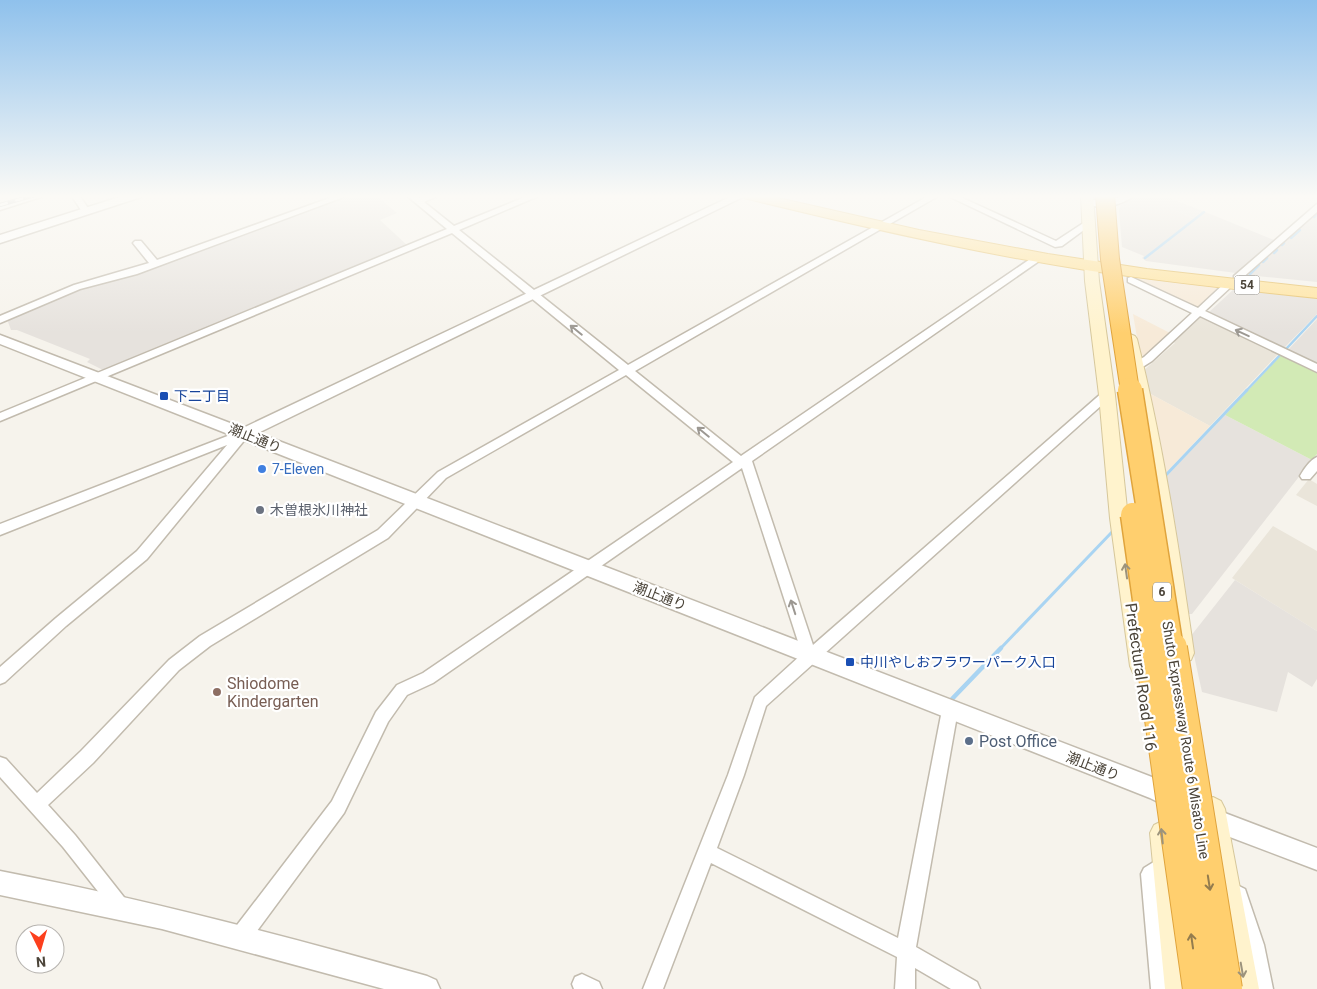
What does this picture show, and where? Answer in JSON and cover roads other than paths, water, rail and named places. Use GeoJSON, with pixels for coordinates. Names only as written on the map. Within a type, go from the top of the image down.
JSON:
{"type":"FeatureCollection","features":[{"type":"Feature","properties":{"kind":"highway","name":"Shuto Expressway Route 6 Misato Line"},"geometry":{"type":"LineString","coordinates":[[1099,241],[1098,257],[1106,326],[1199,989]]}},
{"type":"Feature","properties":{"kind":"highway","name":"Shuto Expressway Route 6 Misato Line"},"geometry":{"type":"LineString","coordinates":[[1107,241],[1226,989]]}},
{"type":"Feature","properties":{"kind":"main road","name":"54"},"geometry":{"type":"LineString","coordinates":[[965,241],[1039,257],[1317,293]]}},
{"type":"Feature","properties":{"kind":"main road","name":"54"},"geometry":{"type":"LineString","coordinates":[[985,241],[1104,264]]}},
{"type":"Feature","properties":{"kind":"main road"},"geometry":{"type":"LineString","coordinates":[[1095,241],[1104,264],[1136,367],[1146,411],[1167,531],[1181,634],[1245,989]]}},
{"type":"Feature","properties":{"kind":"main road"},"geometry":{"type":"LineString","coordinates":[[1104,241],[1106,255],[1104,264]]}},
{"type":"Feature","properties":{"kind":"main road","name":"Prefectural Road 116"},"geometry":{"type":"LineString","coordinates":[[1104,264],[1100,336],[1119,518],[1157,790],[1179,989]]}},
{"type":"Feature","properties":{"kind":"main road","name":"54"},"geometry":{"type":"LineString","coordinates":[[1233,281],[1317,287]]}},
{"type":"Feature","properties":{"kind":"street"},"geometry":{"type":"LineString","coordinates":[[0,320],[77,288],[155,264],[217,241]]}},
{"type":"Feature","properties":{"kind":"street"},"geometry":{"type":"LineString","coordinates":[[0,418],[426,241]]}},
{"type":"Feature","properties":{"kind":"street"},"geometry":{"type":"LineString","coordinates":[[467,241],[626,370],[743,461],[811,654]]}},
{"type":"Feature","properties":{"kind":"street"},"geometry":{"type":"LineString","coordinates":[[0,530],[243,434],[646,241]]}},
{"type":"Feature","properties":{"kind":"street"},"geometry":{"type":"LineString","coordinates":[[36,805],[87,757],[174,666],[205,642],[383,534],[442,475],[855,241]]}},
{"type":"Feature","properties":{"kind":"street"},"geometry":{"type":"LineString","coordinates":[[1048,241],[1054,244],[1063,241]]}},
{"type":"Feature","properties":{"kind":"street"},"geometry":{"type":"LineString","coordinates":[[1104,365],[1136,367],[1141,364],[1278,241]]}},
{"type":"Feature","properties":{"kind":"street"},"geometry":{"type":"LineString","coordinates":[[138,243],[155,264]]}},
{"type":"Feature","properties":{"kind":"street"},"geometry":{"type":"LineString","coordinates":[[241,936],[338,807],[382,717],[402,690],[428,678],[1039,257]]}},
{"type":"Feature","properties":{"kind":"street"},"geometry":{"type":"LineString","coordinates":[[1131,280],[1317,368]]}},
{"type":"Feature","properties":{"kind":"street","name":"潮止通り"},"geometry":{"type":"LineString","coordinates":[[0,339],[1157,790],[1215,820],[1317,859]]}},
{"type":"Feature","properties":{"kind":"street"},"geometry":{"type":"LineString","coordinates":[[653,989],[736,775],[760,702],[811,654],[1107,395]]}},
{"type":"Feature","properties":{"kind":"street"},"geometry":{"type":"LineString","coordinates":[[0,677],[61,622],[142,555],[243,434]]}},
{"type":"Feature","properties":{"kind":"street"},"geometry":{"type":"LineString","coordinates":[[1306,476],[1317,462]]}},
{"type":"Feature","properties":{"kind":"street"},"geometry":{"type":"LineString","coordinates":[[905,989],[906,952],[950,710]]}},
{"type":"Feature","properties":{"kind":"street"},"geometry":{"type":"LineString","coordinates":[[0,765],[88,864],[121,907]]}},
{"type":"Feature","properties":{"kind":"street"},"geometry":{"type":"LineString","coordinates":[[705,851],[906,952],[970,989]]}},
{"type":"Feature","properties":{"kind":"street"},"geometry":{"type":"LineString","coordinates":[[1161,989],[1150,874],[1165,864]]}},
{"type":"Feature","properties":{"kind":"street"},"geometry":{"type":"LineString","coordinates":[[1223,864],[1241,898],[1255,945],[1263,989]]}},
{"type":"Feature","properties":{"kind":"street"},"geometry":{"type":"LineString","coordinates":[[0,883],[121,907],[241,936],[427,989]]}},
{"type":"Feature","properties":{"kind":"waterway"},"geometry":{"type":"LineString","coordinates":[[1145,258],[1167,241]]}},
{"type":"Feature","properties":{"kind":"waterway"},"geometry":{"type":"LineString","coordinates":[[1274,253],[1277,250]]}},
{"type":"Feature","properties":{"kind":"waterway"},"geometry":{"type":"LineString","coordinates":[[1263,262],[1267,258]]}},
{"type":"Feature","properties":{"kind":"waterway"},"geometry":{"type":"LineString","coordinates":[[1250,274],[1259,265]]}},
{"type":"Feature","properties":{"kind":"waterway"},"geometry":{"type":"LineString","coordinates":[[1287,348],[1317,316]]}},
{"type":"Feature","properties":{"kind":"waterway"},"geometry":{"type":"LineString","coordinates":[[1246,391],[1280,355]]}},
{"type":"Feature","properties":{"kind":"waterway"},"geometry":{"type":"LineString","coordinates":[[1165,476],[1247,390]]}},
{"type":"Feature","properties":{"kind":"waterway"},"geometry":{"type":"LineString","coordinates":[[1000,649],[1112,532]]}},
{"type":"Feature","properties":{"kind":"waterway"},"geometry":{"type":"LineString","coordinates":[[952,699],[1001,648]]}},
{"type":"Feature","properties":{"kind":"place","name":"下二丁目"},"geometry":{"type":"Point","coordinates":[164,396]}},
{"type":"Feature","properties":{"kind":"place","name":"7-Eleven"},"geometry":{"type":"Point","coordinates":[262,469]}},
{"type":"Feature","properties":{"kind":"place","name":"木曽根氷川神社"},"geometry":{"type":"Point","coordinates":[260,510]}},
{"type":"Feature","properties":{"kind":"place","name":"中川やしおフラワーパーク入口"},"geometry":{"type":"Point","coordinates":[850,662]}},
{"type":"Feature","properties":{"kind":"place","name":"Shiodome Kindergarten"},"geometry":{"type":"Point","coordinates":[217,692]}},
{"type":"Feature","properties":{"kind":"place","name":"Post Office"},"geometry":{"type":"Point","coordinates":[969,741]}}]}
